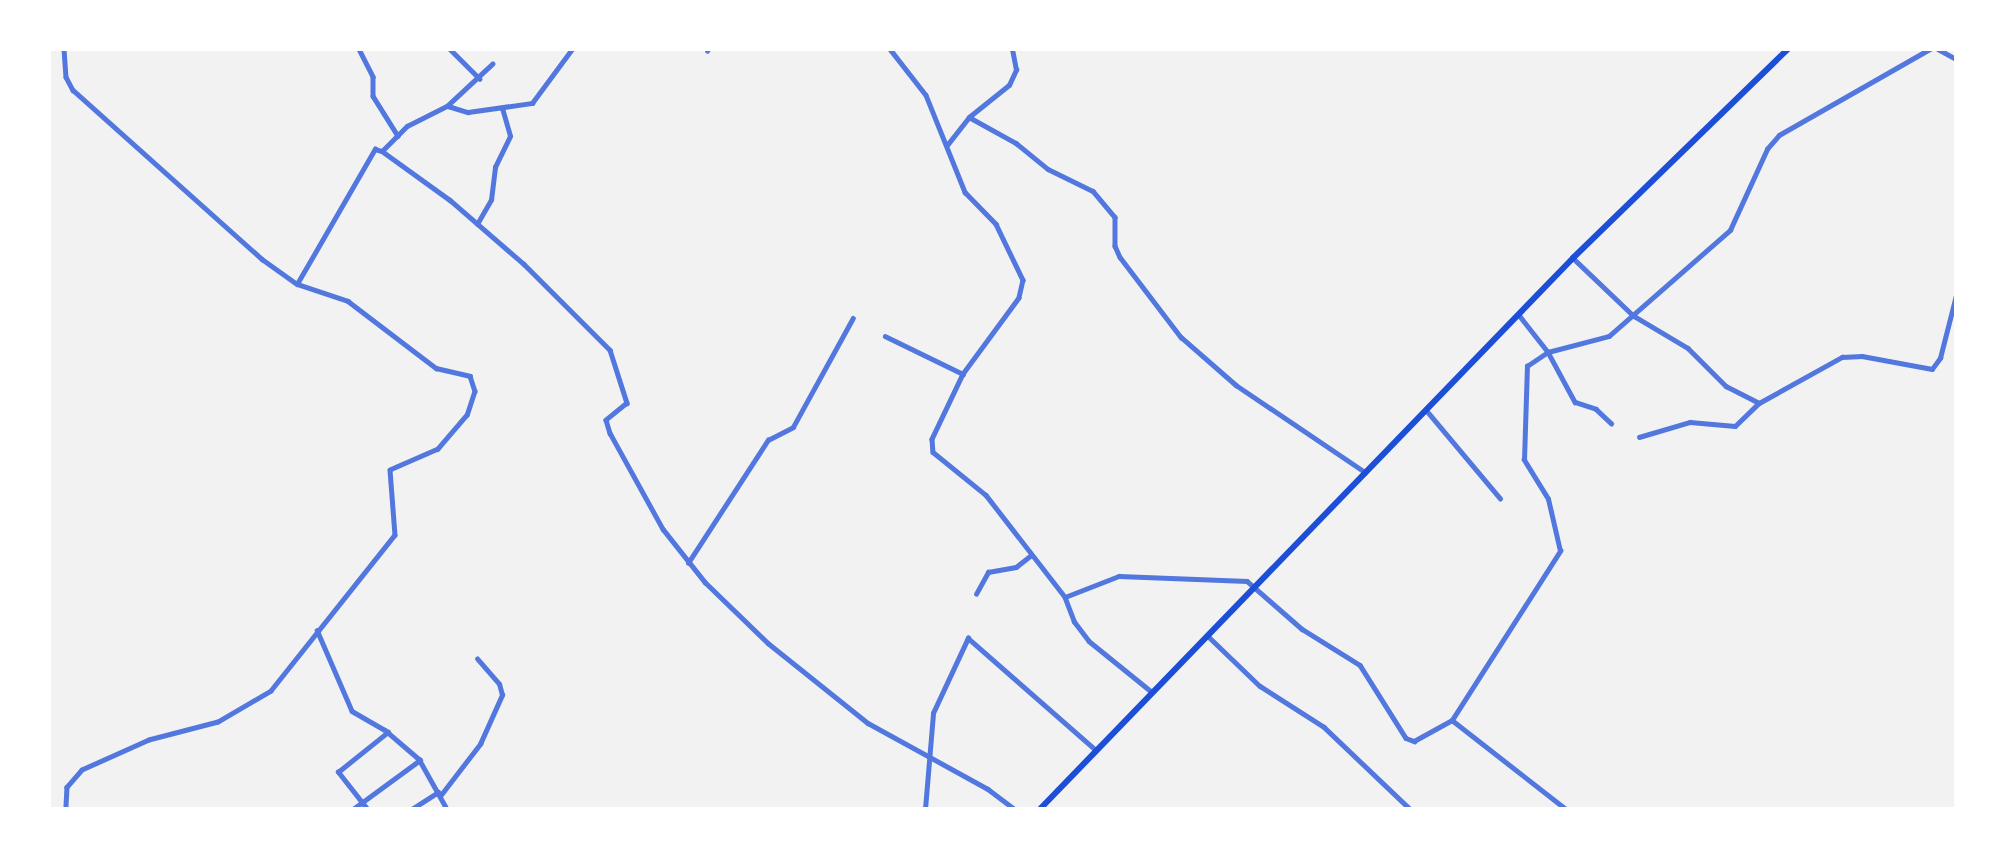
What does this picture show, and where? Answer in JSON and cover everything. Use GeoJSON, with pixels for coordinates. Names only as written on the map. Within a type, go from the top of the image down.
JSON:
{"type":"FeatureCollection","features":[{"type":"Feature","properties":{"kind":"main road"},"geometry":{"type":"LineString","coordinates":[[1044,808],[1096,749],[1573,258],[1788,49]]}},
{"type":"Feature","properties":{"kind":"street"},"geometry":{"type":"LineString","coordinates":[[64,49],[66,77],[73,90],[262,259],[297,284],[340,296],[432,365],[466,374],[475,384],[470,410],[445,441],[430,454],[390,470],[395,535],[264,697],[218,722],[149,740],[82,770],[67,787],[66,809]]}},
{"type":"Feature","properties":{"kind":"street"},"geometry":{"type":"LineString","coordinates":[[359,49],[373,77],[373,96],[398,136]]}},
{"type":"Feature","properties":{"kind":"street"},"geometry":{"type":"LineString","coordinates":[[450,49],[480,79]]}},
{"type":"Feature","properties":{"kind":"street"},"geometry":{"type":"LineString","coordinates":[[447,106],[468,112],[532,103],[572,49]]}},
{"type":"Feature","properties":{"kind":"street"},"geometry":{"type":"LineString","coordinates":[[890,49],[926,95],[965,192],[996,224],[1023,280],[1019,298],[962,373],[932,439],[933,452],[986,495],[1030,556],[1065,597],[1074,621],[1089,640],[1152,692]]}},
{"type":"Feature","properties":{"kind":"street"},"geometry":{"type":"LineString","coordinates":[[948,145],[969,117],[1009,85],[1016,70],[1012,49]]}},
{"type":"Feature","properties":{"kind":"street"},"geometry":{"type":"LineString","coordinates":[[1065,597],[1119,576],[1240,580],[1256,586],[1303,629],[1364,669],[1406,738],[1414,741],[1452,720],[1560,551],[1548,499],[1523,455],[1524,372],[1529,362],[1548,352],[1609,336],[1730,230],[1768,149],[1779,135],[1930,49]]}},
{"type":"Feature","properties":{"kind":"street"},"geometry":{"type":"LineString","coordinates":[[1938,49],[1956,59]]}},
{"type":"Feature","properties":{"kind":"street"},"geometry":{"type":"LineString","coordinates":[[382,151],[407,126],[447,106],[480,79],[492,64]]}},
{"type":"Feature","properties":{"kind":"street"},"geometry":{"type":"LineString","coordinates":[[477,224],[491,200],[495,167],[510,136],[502,108]]}},
{"type":"Feature","properties":{"kind":"street"},"geometry":{"type":"LineString","coordinates":[[969,117],[1016,143],[1048,169],[1093,191],[1115,217],[1115,246],[1120,257],[1181,337],[1236,385],[1366,473]]}},
{"type":"Feature","properties":{"kind":"street"},"geometry":{"type":"LineString","coordinates":[[297,284],[375,149],[382,151],[477,224],[610,350],[627,403],[606,424],[663,529],[688,563],[743,621],[815,683],[868,723],[929,760],[988,789],[1015,809]]}},
{"type":"Feature","properties":{"kind":"street"},"geometry":{"type":"LineString","coordinates":[[1573,258],[1634,316],[1688,348],[1726,386],[1759,403]]}},
{"type":"Feature","properties":{"kind":"street"},"geometry":{"type":"LineString","coordinates":[[1639,437],[1690,422],[1735,426],[1759,403],[1842,357],[1863,356],[1932,369],[1940,358],[1956,295]]}},
{"type":"Feature","properties":{"kind":"street"},"geometry":{"type":"LineString","coordinates":[[1519,315],[1548,352],[1576,402],[1600,412],[1611,423]]}},
{"type":"Feature","properties":{"kind":"street"},"geometry":{"type":"LineString","coordinates":[[688,563],[768,440],[793,427],[853,318]]}},
{"type":"Feature","properties":{"kind":"street"},"geometry":{"type":"LineString","coordinates":[[885,336],[962,373]]}},
{"type":"Feature","properties":{"kind":"street"},"geometry":{"type":"LineString","coordinates":[[1427,411],[1500,498]]}},
{"type":"Feature","properties":{"kind":"street"},"geometry":{"type":"LineString","coordinates":[[976,594],[988,572],[1018,566],[1030,556]]}},
{"type":"Feature","properties":{"kind":"street"},"geometry":{"type":"LineString","coordinates":[[317,630],[352,711],[388,732],[420,760],[447,809]]}},
{"type":"Feature","properties":{"kind":"street"},"geometry":{"type":"LineString","coordinates":[[1207,636],[1260,686],[1324,726],[1410,809]]}},
{"type":"Feature","properties":{"kind":"street"},"geometry":{"type":"LineString","coordinates":[[925,809],[935,704],[968,638],[1096,749]]}},
{"type":"Feature","properties":{"kind":"street"},"geometry":{"type":"LineString","coordinates":[[412,809],[439,794],[480,744],[502,695],[499,684],[477,659]]}},
{"type":"Feature","properties":{"kind":"street"},"geometry":{"type":"LineString","coordinates":[[1452,720],[1566,809]]}},
{"type":"Feature","properties":{"kind":"street"},"geometry":{"type":"LineString","coordinates":[[367,809],[338,772],[388,732]]}},
{"type":"Feature","properties":{"kind":"street"},"geometry":{"type":"LineString","coordinates":[[353,809],[420,760]]}}]}
